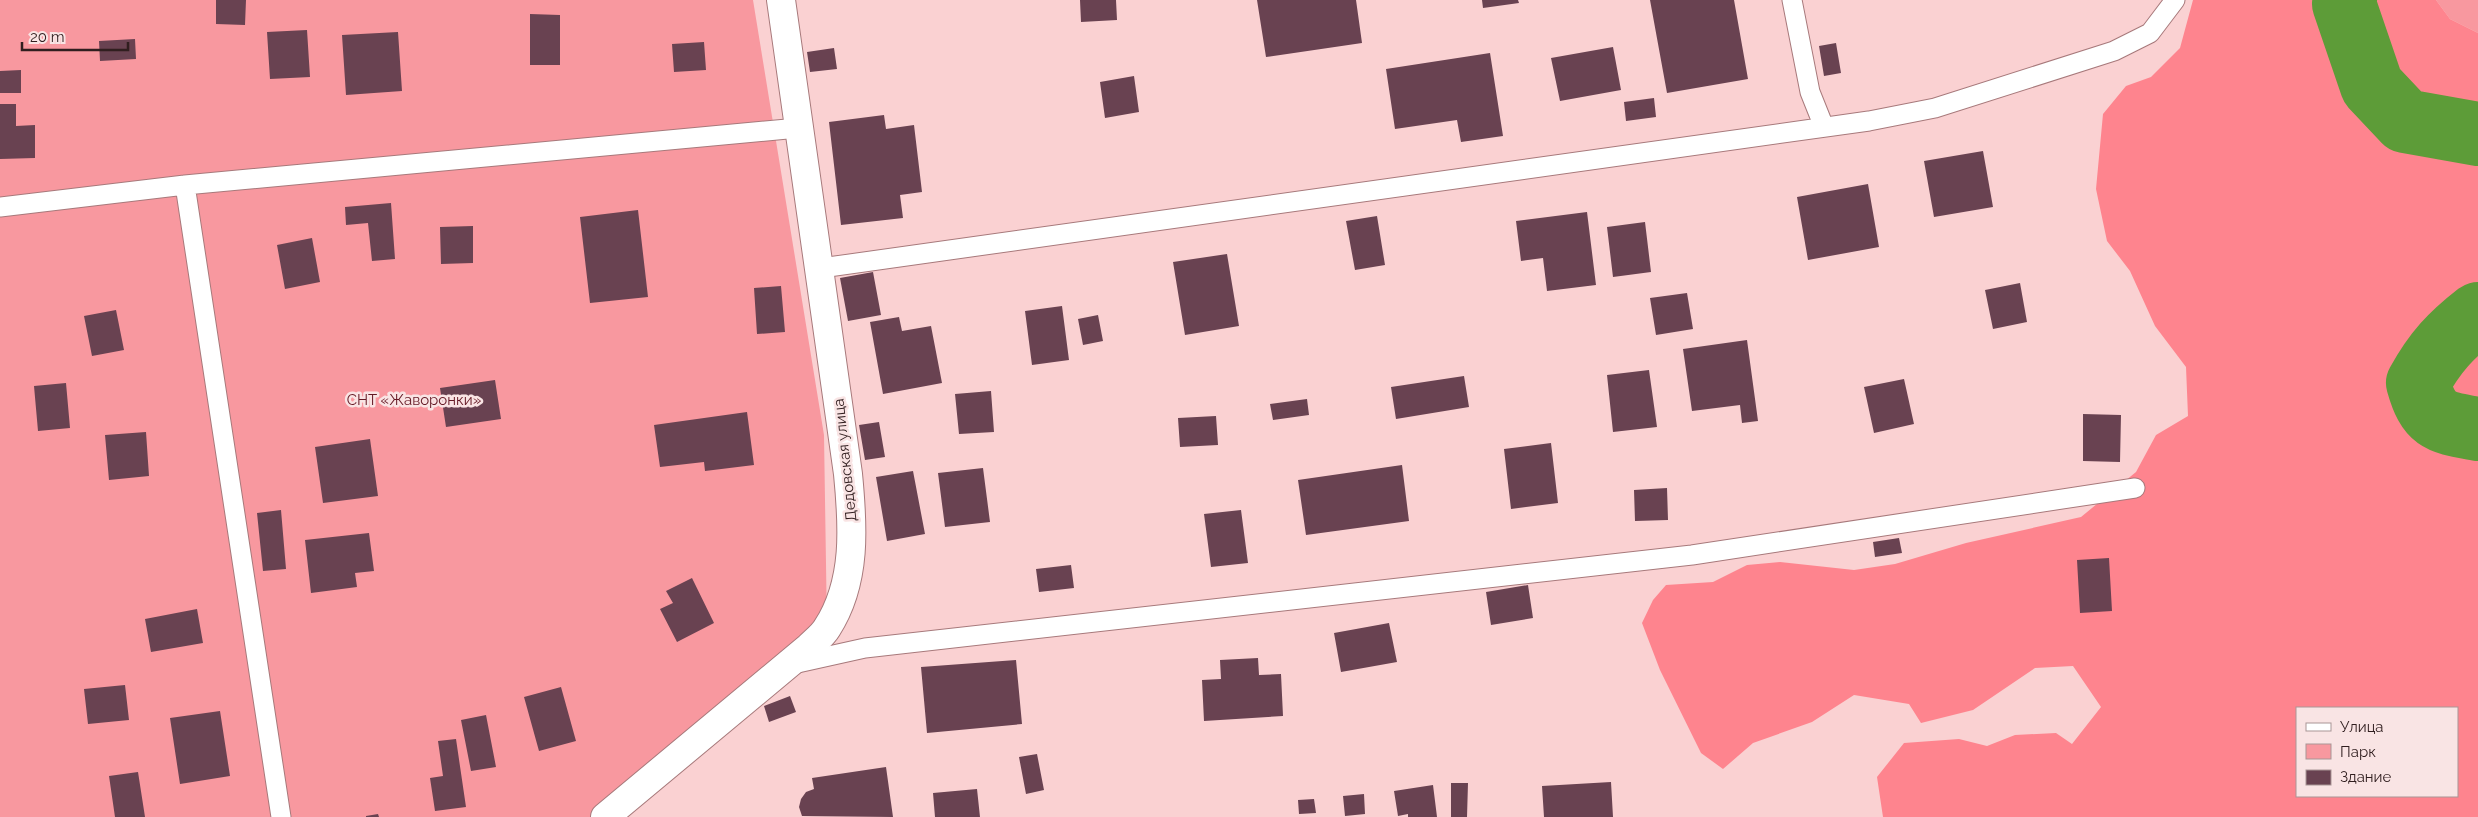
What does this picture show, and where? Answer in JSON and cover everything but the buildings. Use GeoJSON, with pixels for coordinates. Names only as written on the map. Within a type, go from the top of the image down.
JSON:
{"type":"FeatureCollection","features":[{"type":"Feature","properties":{"kind":"street","name":"Дедовская улица"},"geometry":{"type":"LineString","coordinates":[[605,817],[721,719],[790,664],[827,628],[842,598],[851,560],[853,519],[848,474],[821,268],[798,128],[781,0]]}},
{"type":"Feature","properties":{"kind":"lane"},"geometry":{"type":"LineString","coordinates":[[1792,0],[1810,92],[1824,127]]}},
{"type":"Feature","properties":{"kind":"lane"},"geometry":{"type":"LineString","coordinates":[[821,268],[1869,121],[1935,108],[2114,51],[2150,33],[2175,0]]}},
{"type":"Feature","properties":{"kind":"lane"},"geometry":{"type":"LineString","coordinates":[[0,207],[185,185],[798,128]]}},
{"type":"Feature","properties":{"kind":"lane"},"geometry":{"type":"LineString","coordinates":[[185,185],[281,817]]}},
{"type":"Feature","properties":{"kind":"lane"},"geometry":{"type":"LineString","coordinates":[[790,664],[865,648],[1692,554],[2134,488]]}},
{"type":"Feature","properties":{"kind":"green space","name":"СНТ «Жаворонки»"},"geometry":{"type":"Polygon","coordinates":[[[0,0],[753,0],[824,435],[827,628],[605,817],[0,817],[0,0]]]}},
{"type":"Feature","properties":{"kind":"green space"},"geometry":{"type":"Polygon","coordinates":[[[2436,0],[2478,0],[2478,33],[2450,19],[2436,0]]]}},
{"type":"Feature","properties":{"kind":"shaded area"},"geometry":{"type":"Polygon","coordinates":[[[2193,0],[2436,0],[2450,19],[2478,33],[2478,817],[1883,817],[1877,777],[1904,743],[1959,739],[1987,746],[2015,735],[2056,733],[2072,744],[2101,707],[2073,666],[2035,668],[1973,710],[1921,723],[1909,704],[1854,695],[1812,722],[1753,743],[1723,769],[1701,753],[1660,670],[1642,623],[1653,600],[1666,585],[1713,582],[1747,565],[1780,562],[1854,570],[1895,564],[1966,543],[2081,517],[2136,472],[2156,435],[2188,416],[2186,367],[2155,326],[2130,271],[2107,241],[2096,189],[2103,114],[2126,86],[2151,77],[2180,48],[2193,0]]]}},
{"type":"Feature","properties":{"kind":"waterway"},"geometry":{"type":"LineString","coordinates":[[2345,0],[2344,4],[2372,86],[2405,121],[2478,134]]}},
{"type":"Feature","properties":{"kind":"waterway"},"geometry":{"type":"LineString","coordinates":[[2478,314],[2444,345],[2418,383],[2427,406],[2438,418],[2445,422],[2478,429]]}}]}
